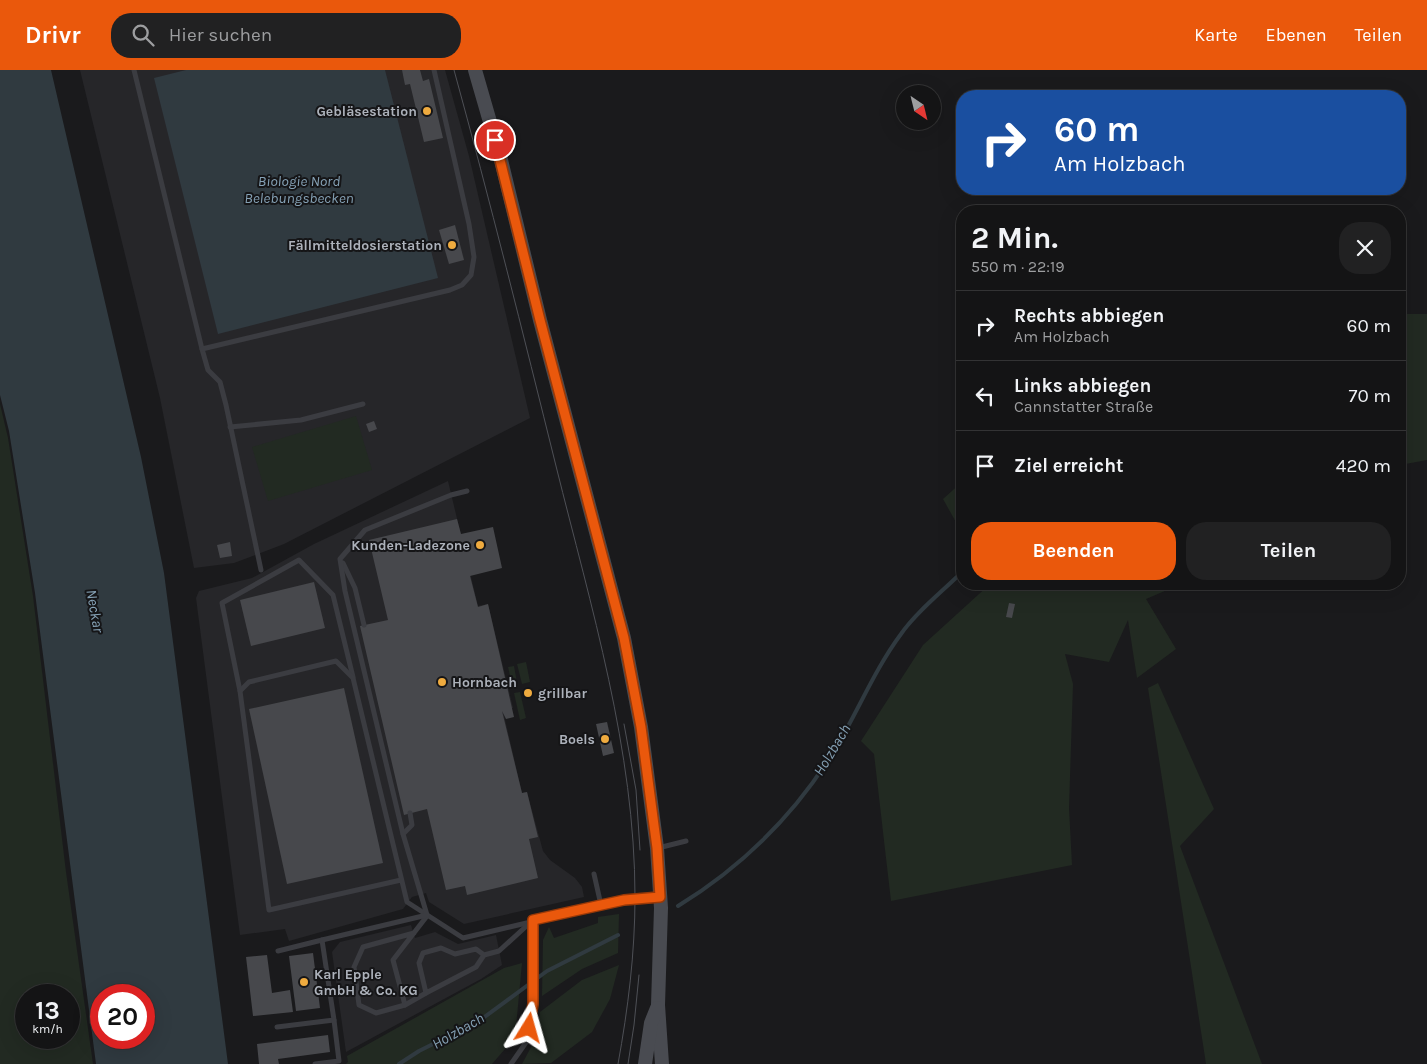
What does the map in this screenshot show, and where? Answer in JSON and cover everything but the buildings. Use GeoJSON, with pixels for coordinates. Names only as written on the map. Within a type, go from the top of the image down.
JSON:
{"type":"FeatureCollection","features":[{"type":"Feature","properties":{"kind":"main road"},"geometry":{"type":"LineString","coordinates":[[475,70],[501,160],[540,320],[624,638],[641,727],[657,848],[660,897],[658,1006],[662,1064]]}},
{"type":"Feature","properties":{"kind":"main road"},"geometry":{"type":"LineString","coordinates":[[645,1064],[651,1023],[658,1006]]}},
{"type":"Feature","properties":{"kind":"lane"},"geometry":{"type":"LineString","coordinates":[[134,70],[202,349],[208,370],[220,382],[261,570]]}},
{"type":"Feature","properties":{"kind":"lane"},"geometry":{"type":"LineString","coordinates":[[202,349],[450,290],[462,285],[471,275],[474,257],[469,224],[434,70]]}},
{"type":"Feature","properties":{"kind":"lane"},"geometry":{"type":"LineString","coordinates":[[230,427],[301,420],[363,404]]}},
{"type":"Feature","properties":{"kind":"lane"},"geometry":{"type":"LineString","coordinates":[[340,559],[366,530],[451,494],[467,491]]}},
{"type":"Feature","properties":{"kind":"lane"},"geometry":{"type":"LineString","coordinates":[[340,559],[356,588],[364,625]]}},
{"type":"Feature","properties":{"kind":"lane"},"geometry":{"type":"LineString","coordinates":[[340,559],[402,834],[427,915]]}},
{"type":"Feature","properties":{"kind":"lane"},"geometry":{"type":"LineString","coordinates":[[401,880],[269,910],[240,691],[222,602],[299,560],[333,595],[407,902],[463,938],[601,905],[635,898],[660,897]]}},
{"type":"Feature","properties":{"kind":"lane"},"geometry":{"type":"LineString","coordinates":[[240,691],[249,682],[336,661],[354,678]]}},
{"type":"Feature","properties":{"kind":"lane"},"geometry":{"type":"LineString","coordinates":[[402,834],[412,826],[410,814]]}},
{"type":"Feature","properties":{"kind":"lane"},"geometry":{"type":"LineString","coordinates":[[657,848],[686,841]]}},
{"type":"Feature","properties":{"kind":"lane"},"geometry":{"type":"LineString","coordinates":[[594,874],[601,905]]}},
{"type":"Feature","properties":{"kind":"lane"},"geometry":{"type":"LineString","coordinates":[[405,1005],[393,960],[427,915]]}},
{"type":"Feature","properties":{"kind":"lane"},"geometry":{"type":"LineString","coordinates":[[278,950],[427,915]]}},
{"type":"Feature","properties":{"kind":"lane"},"geometry":{"type":"LineString","coordinates":[[510,1064],[526,1041],[533,1004],[533,920]]}},
{"type":"Feature","properties":{"kind":"lane"},"geometry":{"type":"LineString","coordinates":[[414,934],[363,947],[354,967],[360,1004],[376,1013],[405,1005],[476,968],[484,955],[499,951],[533,920]]}},
{"type":"Feature","properties":{"kind":"lane"},"geometry":{"type":"LineString","coordinates":[[315,1064],[339,1061],[322,940]]}},
{"type":"Feature","properties":{"kind":"lane"},"geometry":{"type":"LineString","coordinates":[[426,993],[419,964],[423,953],[441,948],[455,954],[476,949],[484,955]]}},
{"type":"Feature","properties":{"kind":"lane"},"geometry":{"type":"LineString","coordinates":[[277,1028],[334,1020]]}},
{"type":"Feature","properties":{"kind":"shaded area"},"geometry":{"type":"Polygon","coordinates":[[[80,70],[445,70],[469,156],[530,418],[284,544],[234,563],[194,568],[160,398],[80,70]]]}},
{"type":"Feature","properties":{"kind":"shaded area"},"geometry":{"type":"Polygon","coordinates":[[[1406,314],[1427,314],[1427,460],[1406,464],[1406,314]]]}},
{"type":"Feature","properties":{"kind":"shaded area"},"geometry":{"type":"Polygon","coordinates":[[[0,404],[8,438],[33,596],[66,872],[93,1064],[0,1064],[0,404]]]}},
{"type":"Feature","properties":{"kind":"shaded area"},"geometry":{"type":"Polygon","coordinates":[[[356,416],[372,470],[268,501],[252,447],[356,416]]]}},
{"type":"Feature","properties":{"kind":"shaded area"},"geometry":{"type":"Polygon","coordinates":[[[448,481],[478,606],[488,604],[513,708],[503,711],[522,793],[527,792],[543,851],[550,860],[575,878],[582,887],[584,897],[464,924],[429,902],[426,893],[412,897],[403,909],[289,941],[285,929],[240,935],[196,598],[199,591],[252,578],[314,544],[448,481]]]}},
{"type":"Feature","properties":{"kind":"shaded area"},"geometry":{"type":"Polygon","coordinates":[[[956,487],[956,522],[943,499],[956,487]]]}},
{"type":"Feature","properties":{"kind":"shaded area"},"geometry":{"type":"Polygon","coordinates":[[[983,590],[1167,590],[1146,599],[1176,649],[1137,678],[1128,620],[1109,662],[1065,654],[1073,684],[1069,808],[1072,865],[891,901],[874,754],[861,741],[923,645],[983,590]]]}},
{"type":"Feature","properties":{"kind":"shaded area"},"geometry":{"type":"Polygon","coordinates":[[[526,662],[530,682],[522,684],[517,664],[526,662]]]}},
{"type":"Feature","properties":{"kind":"shaded area"},"geometry":{"type":"Polygon","coordinates":[[[514,666],[518,688],[513,689],[508,667],[514,666]]]}},
{"type":"Feature","properties":{"kind":"shaded area"},"geometry":{"type":"Polygon","coordinates":[[[1158,683],[1214,809],[1180,846],[1262,1064],[1206,1064],[1148,688],[1158,683]]]}},
{"type":"Feature","properties":{"kind":"shaded area"},"geometry":{"type":"Polygon","coordinates":[[[520,692],[526,718],[520,720],[514,693],[520,692]]]}},
{"type":"Feature","properties":{"kind":"shaded area"},"geometry":{"type":"Polygon","coordinates":[[[619,914],[618,953],[582,969],[542,996],[543,940],[549,927],[554,938],[598,923],[598,917],[619,914]]]}},
{"type":"Feature","properties":{"kind":"shaded area"},"geometry":{"type":"Polygon","coordinates":[[[411,925],[415,938],[435,932],[458,944],[496,935],[502,965],[481,979],[346,1052],[332,952],[340,942],[411,925]]]}},
{"type":"Feature","properties":{"kind":"shaded area"},"geometry":{"type":"Polygon","coordinates":[[[522,963],[516,1027],[512,1041],[492,1064],[346,1064],[348,1062],[347,1056],[504,968],[522,963]]]}},
{"type":"Feature","properties":{"kind":"shaded area"},"geometry":{"type":"Polygon","coordinates":[[[619,965],[610,999],[592,1032],[551,1063],[522,1064],[537,1036],[540,1012],[582,980],[619,965]]]}},
{"type":"Feature","properties":{"kind":"water","name":"Neckar"},"geometry":{"type":"Polygon","coordinates":[[[0,70],[51,70],[141,457],[164,573],[228,1064],[96,1064],[94,1049],[155,1049],[155,984],[90,984],[90,1018],[35,593],[9,431],[0,395],[0,70]]]}},
{"type":"Feature","properties":{"kind":"water","name":"Biologie Nord Belebungsbecken"},"geometry":{"type":"Polygon","coordinates":[[[186,70],[385,70],[438,278],[218,334],[154,78],[186,70]]]}},
{"type":"Feature","properties":{"kind":"waterway","name":"Holzbach"},"geometry":{"type":"LineString","coordinates":[[678,906],[747,855],[787,815],[822,770],[883,661],[901,634],[922,610],[956,578]]}},
{"type":"Feature","properties":{"kind":"waterway","name":"Holzbach"},"geometry":{"type":"LineString","coordinates":[[399,1064],[419,1051],[479,1021],[547,971],[618,935]]}},
{"type":"Feature","properties":{"kind":"tram line"},"geometry":{"type":"LineString","coordinates":[[454,70],[506,267],[609,679],[628,787],[633,842],[634,939],[625,1023],[618,1064]]}},
{"type":"Feature","properties":{"kind":"tram line"},"geometry":{"type":"LineString","coordinates":[[624,724],[636,790],[640,850]]}},
{"type":"Feature","properties":{"kind":"tram line"},"geometry":{"type":"LineString","coordinates":[[628,1064],[639,975]]}},
{"type":"Feature","properties":{"kind":"place","name":"Gebläsestation"},"geometry":{"type":"Point","coordinates":[427,111]}},
{"type":"Feature","properties":{"kind":"place","name":"Fällmitteldosierstation"},"geometry":{"type":"Point","coordinates":[452,245]}},
{"type":"Feature","properties":{"kind":"place","name":"Kunden-Ladezone"},"geometry":{"type":"Point","coordinates":[480,545]}},
{"type":"Feature","properties":{"kind":"place","name":"Hornbach"},"geometry":{"type":"Point","coordinates":[442,682]}},
{"type":"Feature","properties":{"kind":"place","name":"grillbar"},"geometry":{"type":"Point","coordinates":[528,693]}},
{"type":"Feature","properties":{"kind":"place","name":"Boels"},"geometry":{"type":"Point","coordinates":[605,739]}},
{"type":"Feature","properties":{"kind":"place","name":"Karl Epple GmbH & Co. KG"},"geometry":{"type":"Point","coordinates":[304,982]}},
{"type":"Feature","properties":{"kind":"route"},"geometry":{"type":"LineString","coordinates":[[495,140],[540,320],[624,638],[641,727],[657,848],[660,897],[635,898],[533,920],[533,1004],[529,1028]]}}]}
